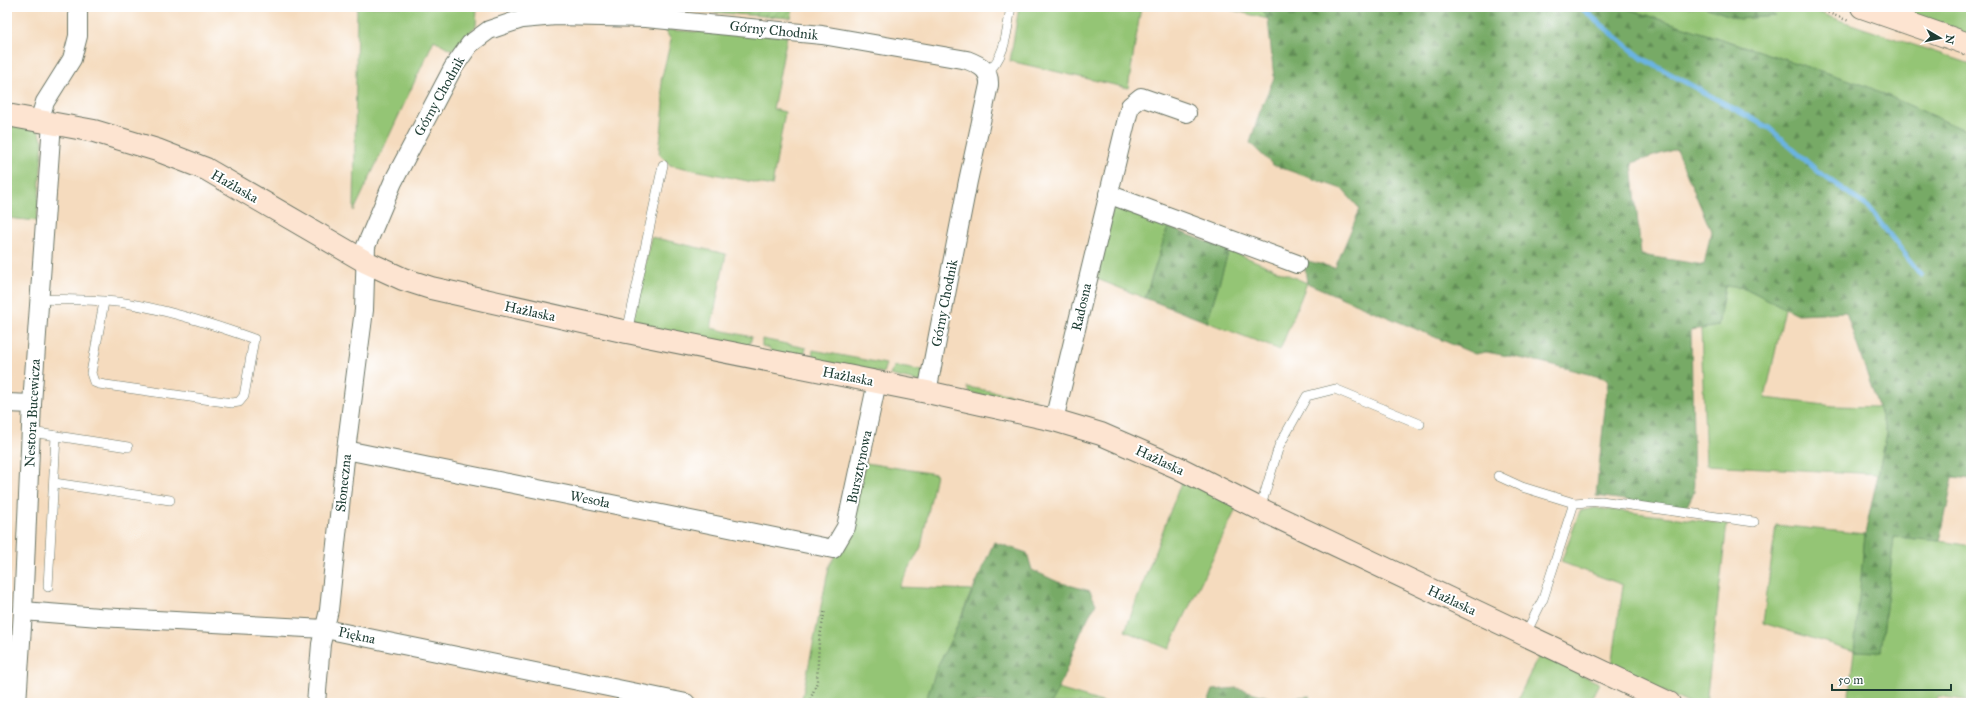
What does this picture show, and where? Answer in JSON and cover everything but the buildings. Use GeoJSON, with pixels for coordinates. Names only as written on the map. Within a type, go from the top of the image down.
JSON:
{"type":"FeatureCollection","features":[{"type":"Feature","properties":{"kind":"street","name":"Nestora Bucewicza"},"geometry":{"type":"LineString","coordinates":[[17,703],[23,611],[30,432],[39,299],[46,122],[45,102],[72,59],[78,36],[78,7]]}},
{"type":"Feature","properties":{"kind":"street"},"geometry":{"type":"LineString","coordinates":[[1862,7],[1971,45]]}},
{"type":"Feature","properties":{"kind":"street","name":"Górny Chodnik"},"geometry":{"type":"LineString","coordinates":[[366,262],[366,246],[393,182],[453,68],[470,44],[479,36],[499,25],[522,19],[556,16],[646,18],[822,35],[955,58],[977,64],[987,72],[989,85],[968,181],[927,392]]}},
{"type":"Feature","properties":{"kind":"street","name":"Radosna"},"geometry":{"type":"LineString","coordinates":[[1054,420],[1130,106],[1141,97],[1187,113]]}},
{"type":"Feature","properties":{"kind":"street","name":"Hażlaska"},"geometry":{"type":"LineString","coordinates":[[7,115],[94,131],[157,150],[206,169],[366,262],[403,279],[462,296],[627,332],[927,392],[1054,420],[1101,434],[1137,448],[1260,509],[1669,703]]}},
{"type":"Feature","properties":{"kind":"street"},"geometry":{"type":"LineString","coordinates":[[1108,194],[1297,264]]}},
{"type":"Feature","properties":{"kind":"street","name":"Słoneczna"},"geometry":{"type":"LineString","coordinates":[[316,703],[321,644],[329,610],[346,450],[364,310],[366,262]]}},
{"type":"Feature","properties":{"kind":"street","name":"Bursztynowa"},"geometry":{"type":"LineString","coordinates":[[833,549],[846,527],[877,382]]}},
{"type":"Feature","properties":{"kind":"street"},"geometry":{"type":"LineString","coordinates":[[7,402],[32,404]]}},
{"type":"Feature","properties":{"kind":"street","name":"Wesoła"},"geometry":{"type":"LineString","coordinates":[[346,450],[833,549]]}},
{"type":"Feature","properties":{"kind":"street","name":"Piękna"},"geometry":{"type":"LineString","coordinates":[[23,611],[99,618],[325,628],[686,703]]}},
{"type":"Feature","properties":{"kind":"lane"},"geometry":{"type":"LineString","coordinates":[[987,72],[997,62],[1001,53],[1012,7]]}},
{"type":"Feature","properties":{"kind":"lane"},"geometry":{"type":"LineString","coordinates":[[627,332],[663,164]]}},
{"type":"Feature","properties":{"kind":"lane"},"geometry":{"type":"LineString","coordinates":[[39,299],[104,302],[124,303],[199,319],[254,339],[244,396],[239,402],[232,403],[99,384],[94,382],[91,373],[104,302]]}},
{"type":"Feature","properties":{"kind":"lane"},"geometry":{"type":"LineString","coordinates":[[1260,509],[1279,446],[1307,396],[1335,388],[1420,424]]}},
{"type":"Feature","properties":{"kind":"lane"},"geometry":{"type":"LineString","coordinates":[[30,432],[128,447]]}},
{"type":"Feature","properties":{"kind":"lane"},"geometry":{"type":"LineString","coordinates":[[48,587],[56,436]]}},
{"type":"Feature","properties":{"kind":"lane"},"geometry":{"type":"LineString","coordinates":[[1498,476],[1522,487],[1574,503],[1601,501],[1754,522]]}},
{"type":"Feature","properties":{"kind":"lane"},"geometry":{"type":"LineString","coordinates":[[54,483],[170,500]]}},
{"type":"Feature","properties":{"kind":"lane"},"geometry":{"type":"LineString","coordinates":[[1525,635],[1543,599],[1574,503]]}},
{"type":"Feature","properties":{"kind":"path"},"geometry":{"type":"LineString","coordinates":[[809,703],[817,682],[819,642],[825,609]]}},
{"type":"Feature","properties":{"kind":"green space"},"geometry":{"type":"Polygon","coordinates":[[[357,7],[477,7],[476,26],[452,50],[434,40],[354,211],[357,7]]]}},
{"type":"Feature","properties":{"kind":"green space"},"geometry":{"type":"Polygon","coordinates":[[[639,7],[793,7],[791,18],[639,7]]]}},
{"type":"Feature","properties":{"kind":"green space"},"geometry":{"type":"Polygon","coordinates":[[[1019,7],[1141,7],[1128,88],[1010,61],[1019,7]]]}},
{"type":"Feature","properties":{"kind":"green space"},"geometry":{"type":"Polygon","coordinates":[[[1220,7],[1261,7],[1268,19],[1220,7]]]}},
{"type":"Feature","properties":{"kind":"green space"},"geometry":{"type":"Polygon","coordinates":[[[1261,7],[1622,7],[1864,85],[1971,133],[1971,479],[1953,477],[1940,541],[1894,537],[1881,652],[1854,651],[1865,534],[1887,433],[1846,312],[1797,314],[1745,288],[1725,286],[1718,326],[1691,330],[1694,492],[1686,508],[1596,496],[1608,379],[1541,362],[1486,352],[1475,354],[1307,283],[1304,260],[1335,268],[1360,209],[1342,189],[1273,165],[1250,143],[1261,108],[1274,78],[1268,19],[1261,7]],[[1676,149],[1632,163],[1641,255],[1704,265],[1711,231],[1676,149]]]}},
{"type":"Feature","properties":{"kind":"green space"},"geometry":{"type":"Polygon","coordinates":[[[1622,7],[1705,7],[1739,19],[1774,16],[1761,7],[1808,7],[1830,17],[1971,64],[1971,133],[1864,85],[1622,7]]]}},
{"type":"Feature","properties":{"kind":"green space"},"geometry":{"type":"Polygon","coordinates":[[[1705,7],[1761,7],[1775,16],[1739,19],[1705,7]]]}},
{"type":"Feature","properties":{"kind":"green space"},"geometry":{"type":"Polygon","coordinates":[[[1883,7],[1971,7],[1971,38],[1883,7]]]}},
{"type":"Feature","properties":{"kind":"green space"},"geometry":{"type":"Polygon","coordinates":[[[665,30],[787,36],[773,109],[785,112],[772,186],[670,165],[659,154],[664,104],[661,81],[671,40],[665,30]]]}},
{"type":"Feature","properties":{"kind":"green space"},"geometry":{"type":"Polygon","coordinates":[[[7,123],[36,126],[43,141],[37,221],[7,218],[7,123]]]}},
{"type":"Feature","properties":{"kind":"green space"},"geometry":{"type":"Polygon","coordinates":[[[1113,207],[1168,227],[1145,298],[1097,279],[1113,207]]]}},
{"type":"Feature","properties":{"kind":"green space"},"geometry":{"type":"Polygon","coordinates":[[[1168,227],[1229,250],[1207,322],[1145,298],[1168,227]]]}},
{"type":"Feature","properties":{"kind":"green space"},"geometry":{"type":"Polygon","coordinates":[[[651,237],[726,254],[711,328],[752,337],[748,348],[636,325],[633,320],[651,237]]]}},
{"type":"Feature","properties":{"kind":"green space"},"geometry":{"type":"Polygon","coordinates":[[[1229,250],[1307,283],[1280,350],[1207,322],[1229,250]]]}},
{"type":"Feature","properties":{"kind":"green space"},"geometry":{"type":"Polygon","coordinates":[[[1725,286],[1745,288],[1785,308],[1765,398],[1834,406],[1878,407],[1887,433],[1878,474],[1706,465],[1701,329],[1718,326],[1725,286]]]}},
{"type":"Feature","properties":{"kind":"green space"},"geometry":{"type":"Polygon","coordinates":[[[762,339],[806,348],[803,358],[773,354],[769,348],[762,346],[762,339]]]}},
{"type":"Feature","properties":{"kind":"green space"},"geometry":{"type":"Polygon","coordinates":[[[813,350],[886,364],[883,373],[812,360],[813,350]]]}},
{"type":"Feature","properties":{"kind":"green space"},"geometry":{"type":"Polygon","coordinates":[[[895,366],[923,371],[924,383],[890,375],[895,366]]]}},
{"type":"Feature","properties":{"kind":"green space"},"geometry":{"type":"Polygon","coordinates":[[[967,387],[1035,399],[1026,403],[970,393],[967,387]]]}},
{"type":"Feature","properties":{"kind":"green space"},"geometry":{"type":"Polygon","coordinates":[[[866,463],[936,474],[921,547],[899,587],[972,590],[953,636],[938,665],[925,703],[801,703],[829,567],[837,552],[866,463]]]}},
{"type":"Feature","properties":{"kind":"green space"},"geometry":{"type":"Polygon","coordinates":[[[1182,480],[1237,507],[1169,649],[1125,631],[1182,480]]]}},
{"type":"Feature","properties":{"kind":"green space"},"geometry":{"type":"Polygon","coordinates":[[[1595,508],[1727,524],[1706,703],[1688,703],[1612,667],[1623,585],[1561,562],[1580,511],[1595,508]]]}},
{"type":"Feature","properties":{"kind":"green space"},"geometry":{"type":"Polygon","coordinates":[[[1776,525],[1865,534],[1855,651],[1881,652],[1894,537],[1940,541],[1971,546],[1971,701],[1938,696],[1936,703],[1848,703],[1854,651],[1763,623],[1776,525]]]}},
{"type":"Feature","properties":{"kind":"green space"},"geometry":{"type":"Polygon","coordinates":[[[994,542],[1027,553],[1032,570],[1058,582],[1090,591],[1096,604],[1083,628],[1063,678],[1051,703],[925,703],[938,665],[953,636],[994,542]]]}},
{"type":"Feature","properties":{"kind":"green space"},"geometry":{"type":"Polygon","coordinates":[[[1539,655],[1599,683],[1589,703],[1516,703],[1539,655]]]}},
{"type":"Feature","properties":{"kind":"green space"},"geometry":{"type":"Polygon","coordinates":[[[1237,688],[1275,699],[1310,696],[1309,703],[1208,703],[1213,690],[1237,688]]]}},
{"type":"Feature","properties":{"kind":"green space"},"geometry":{"type":"Polygon","coordinates":[[[1058,689],[1105,703],[1051,703],[1058,689]]]}},
{"type":"Feature","properties":{"kind":"waterway"},"geometry":{"type":"LineString","coordinates":[[1580,7],[1643,59],[1769,128],[1821,174],[1868,207],[1921,275]]}}]}
